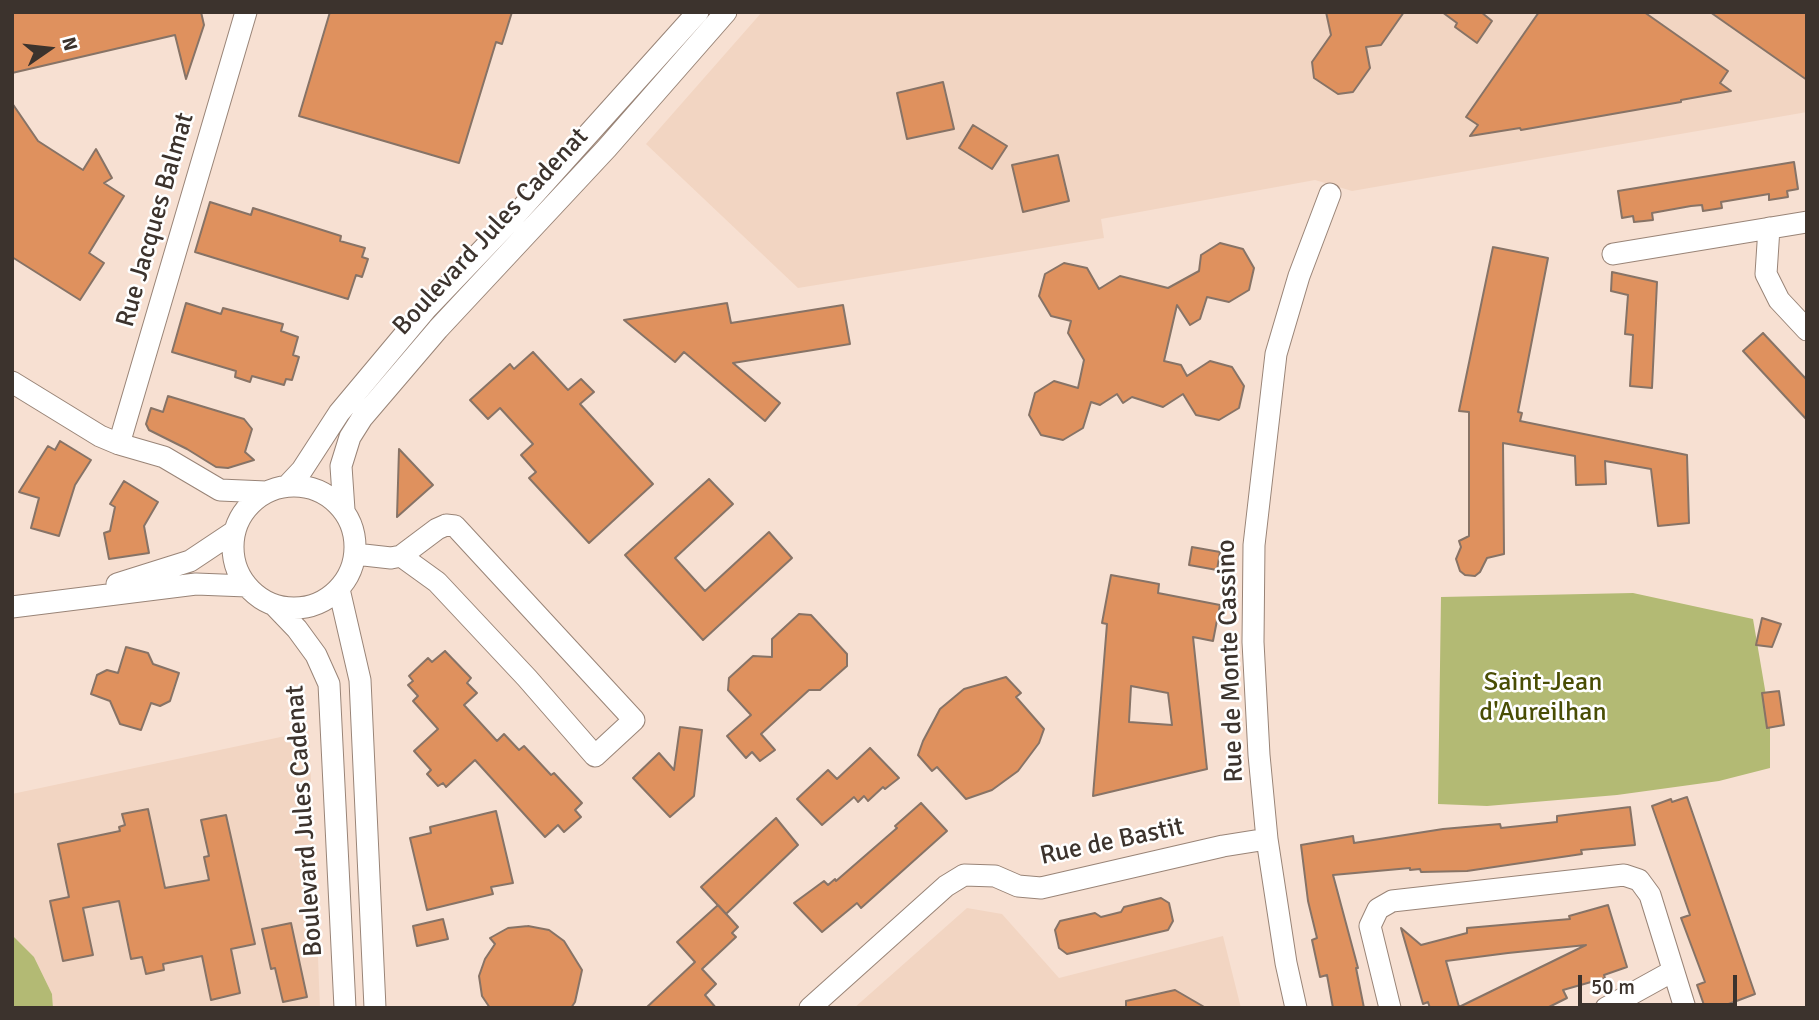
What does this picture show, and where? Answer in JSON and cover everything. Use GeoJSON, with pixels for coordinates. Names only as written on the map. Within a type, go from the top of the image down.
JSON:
{"type":"FeatureCollection","features":[{"type":"Feature","properties":{"kind":"street","name":"Rue Jacques Balmat"},"geometry":{"type":"LineString","coordinates":[[119,444],[246,12]]}},
{"type":"Feature","properties":{"kind":"street","name":"Boulevard Jules Cadenat"},"geometry":{"type":"LineString","coordinates":[[287,486],[302,470],[339,413],[426,309],[505,227],[698,12]]}},
{"type":"Feature","properties":{"kind":"street","name":"Boulevard Jules Cadenat"},"geometry":{"type":"LineString","coordinates":[[344,510],[341,466],[350,436],[362,418],[438,329],[607,148],[726,12]]}},
{"type":"Feature","properties":{"kind":"street","name":"Rue de Monte Cassino"},"geometry":{"type":"LineString","coordinates":[[1296,1008],[1286,963],[1259,755],[1253,642],[1254,545],[1276,354],[1299,276],[1330,194]]}},
{"type":"Feature","properties":{"kind":"street"},"geometry":{"type":"LineString","coordinates":[[1614,254],[1807,222]]}},
{"type":"Feature","properties":{"kind":"street"},"geometry":{"type":"LineString","coordinates":[[1769,228],[1766,274],[1779,300],[1807,330]]}},
{"type":"Feature","properties":{"kind":"street"},"geometry":{"type":"LineString","coordinates":[[12,382],[100,436],[164,457],[220,490],[265,492],[301,485],[331,498],[344,510],[354,532],[355,554],[350,574],[339,589],[325,600],[308,607],[274,605],[259,597],[247,586],[235,562],[233,546],[237,525],[220,490]]}},
{"type":"Feature","properties":{"kind":"street"},"geometry":{"type":"LineString","coordinates":[[67,600],[190,561],[237,525],[254,500],[265,492]]}},
{"type":"Feature","properties":{"kind":"street"},"geometry":{"type":"LineString","coordinates":[[355,554],[391,558],[401,556],[437,529],[446,525],[455,526],[634,720],[595,756],[437,582],[401,556]]}},
{"type":"Feature","properties":{"kind":"street"},"geometry":{"type":"LineString","coordinates":[[12,607],[196,584],[247,586]]}},
{"type":"Feature","properties":{"kind":"street"},"geometry":{"type":"LineString","coordinates":[[339,589],[360,680],[375,1008]]}},
{"type":"Feature","properties":{"kind":"street","name":"Boulevard Jules Cadenat"},"geometry":{"type":"LineString","coordinates":[[274,605],[297,629],[316,655],[329,684],[345,1008]]}},
{"type":"Feature","properties":{"kind":"street","name":"Rue de Bastit"},"geometry":{"type":"LineString","coordinates":[[810,1008],[946,886],[964,875],[995,876],[1018,886],[1041,888],[1223,846],[1268,839]]}},
{"type":"Feature","properties":{"kind":"street"},"geometry":{"type":"LineString","coordinates":[[1390,1008],[1370,926],[1378,909],[1392,901],[1624,875],[1639,880],[1650,895],[1685,1008]]}},
{"type":"Feature","properties":{"kind":"street"},"geometry":{"type":"LineString","coordinates":[[1606,1008],[1673,971]]}},
{"type":"Feature","properties":{"kind":"shaded area"},"geometry":{"type":"Polygon","coordinates":[[[762,12],[1807,12],[1807,112],[1352,191],[1315,180],[1101,219],[1104,238],[798,288],[646,144],[762,12]]]}},
{"type":"Feature","properties":{"kind":"shaded area"},"geometry":{"type":"Polygon","coordinates":[[[309,731],[320,1008],[53,1008],[52,994],[34,957],[12,932],[12,794],[309,731]]]}},
{"type":"Feature","properties":{"kind":"shaded area"},"geometry":{"type":"Polygon","coordinates":[[[967,908],[1002,914],[1059,978],[1223,936],[1241,1008],[854,1008],[967,908]]]}},
{"type":"Feature","properties":{"kind":"green space","name":"Saint-Jean d'Aureilhan"},"geometry":{"type":"Polygon","coordinates":[[[1633,593],[1753,619],[1770,719],[1770,768],[1719,781],[1617,795],[1487,806],[1438,804],[1441,597],[1633,593]]]}},
{"type":"Feature","properties":{"kind":"green space"},"geometry":{"type":"Polygon","coordinates":[[[12,932],[34,957],[52,994],[53,1008],[12,1008],[12,932]]]}},
{"type":"Feature","properties":{"kind":"building"},"geometry":{"type":"Polygon","coordinates":[[[12,12],[201,12],[204,25],[186,79],[175,35],[12,73],[12,12]]]}},
{"type":"Feature","properties":{"kind":"building"},"geometry":{"type":"Polygon","coordinates":[[[330,12],[512,12],[502,44],[496,42],[459,163],[299,116],[330,12]]]}},
{"type":"Feature","properties":{"kind":"building"},"geometry":{"type":"Polygon","coordinates":[[[1326,12],[1404,12],[1381,45],[1366,47],[1370,68],[1353,92],[1338,94],[1314,78],[1312,62],[1331,35],[1326,12]]]}},
{"type":"Feature","properties":{"kind":"building"},"geometry":{"type":"Polygon","coordinates":[[[1442,12],[1481,12],[1492,21],[1477,43],[1455,27],[1457,23],[1442,12]]]}},
{"type":"Feature","properties":{"kind":"building"},"geometry":{"type":"Polygon","coordinates":[[[1539,12],[1644,12],[1728,71],[1720,83],[1731,91],[1521,130],[1520,128],[1470,136],[1478,125],[1466,117],[1539,12]]]}},
{"type":"Feature","properties":{"kind":"building"},"geometry":{"type":"Polygon","coordinates":[[[1710,12],[1807,12],[1807,80],[1710,12]]]}},
{"type":"Feature","properties":{"kind":"building"},"geometry":{"type":"Polygon","coordinates":[[[943,82],[954,129],[907,139],[897,93],[943,82]]]}},
{"type":"Feature","properties":{"kind":"building"},"geometry":{"type":"Polygon","coordinates":[[[12,103],[38,141],[83,170],[96,149],[112,178],[104,183],[124,196],[89,253],[104,263],[80,300],[12,257],[12,103]]]}},
{"type":"Feature","properties":{"kind":"building"},"geometry":{"type":"Polygon","coordinates":[[[973,125],[1007,146],[992,169],[959,148],[973,125]]]}},
{"type":"Feature","properties":{"kind":"building"},"geometry":{"type":"Polygon","coordinates":[[[1058,155],[1069,201],[1023,212],[1012,165],[1058,155]]]}},
{"type":"Feature","properties":{"kind":"building"},"geometry":{"type":"Polygon","coordinates":[[[1794,162],[1798,189],[1787,191],[1788,197],[1769,200],[1769,194],[1721,202],[1722,208],[1703,211],[1702,205],[1691,206],[1652,213],[1653,220],[1634,222],[1633,216],[1622,218],[1618,191],[1794,162]]]}},
{"type":"Feature","properties":{"kind":"building"},"geometry":{"type":"Polygon","coordinates":[[[210,202],[251,215],[253,208],[341,236],[340,241],[365,248],[362,257],[368,259],[362,277],[356,275],[348,299],[195,252],[210,202]]]}},
{"type":"Feature","properties":{"kind":"building"},"geometry":{"type":"Polygon","coordinates":[[[1220,243],[1243,249],[1254,268],[1249,290],[1229,302],[1207,297],[1200,319],[1190,325],[1177,305],[1164,361],[1181,365],[1187,376],[1210,361],[1232,367],[1244,386],[1239,408],[1219,420],[1196,415],[1183,394],[1163,407],[1132,397],[1123,403],[1117,394],[1100,405],[1091,402],[1083,428],[1063,440],[1041,435],[1029,415],[1035,393],[1054,381],[1078,388],[1084,360],[1068,333],[1071,321],[1051,316],[1039,296],[1045,274],[1064,263],[1087,268],[1099,289],[1120,276],[1168,288],[1199,271],[1201,255],[1220,243]]]}},
{"type":"Feature","properties":{"kind":"building"},"geometry":{"type":"Polygon","coordinates":[[[1493,247],[1548,258],[1518,412],[1522,413],[1520,421],[1687,455],[1689,523],[1658,526],[1651,469],[1605,461],[1606,484],[1576,485],[1575,456],[1503,443],[1504,554],[1487,558],[1475,576],[1465,575],[1460,571],[1456,559],[1461,547],[1459,541],[1469,536],[1469,412],[1459,411],[1493,247]]]}},
{"type":"Feature","properties":{"kind":"building"},"geometry":{"type":"Polygon","coordinates":[[[1612,272],[1657,282],[1652,388],[1630,386],[1633,335],[1625,334],[1628,295],[1611,291],[1612,272]]]}},
{"type":"Feature","properties":{"kind":"building"},"geometry":{"type":"Polygon","coordinates":[[[186,303],[221,314],[223,308],[283,324],[281,331],[298,337],[293,355],[299,357],[292,380],[286,379],[284,385],[252,376],[250,382],[235,377],[236,371],[172,352],[186,303]]]}},
{"type":"Feature","properties":{"kind":"building"},"geometry":{"type":"Polygon","coordinates":[[[727,303],[731,323],[843,305],[850,344],[733,363],[780,403],[765,421],[684,352],[675,362],[624,320],[727,303]]]}},
{"type":"Feature","properties":{"kind":"building"},"geometry":{"type":"Polygon","coordinates":[[[1763,333],[1807,380],[1807,420],[1743,351],[1763,333]]]}},
{"type":"Feature","properties":{"kind":"building"},"geometry":{"type":"Polygon","coordinates":[[[533,352],[568,390],[581,379],[594,392],[580,404],[653,484],[589,543],[529,478],[536,472],[521,455],[533,444],[500,408],[488,419],[470,400],[510,364],[514,369],[533,352]]]}},
{"type":"Feature","properties":{"kind":"building"},"geometry":{"type":"Polygon","coordinates":[[[168,396],[244,419],[252,429],[245,452],[254,460],[228,468],[216,467],[149,430],[146,424],[151,408],[163,412],[168,396]]]}},
{"type":"Feature","properties":{"kind":"building"},"geometry":{"type":"Polygon","coordinates":[[[60,441],[91,460],[75,485],[59,536],[31,528],[39,498],[19,492],[48,446],[55,450],[60,441]]]}},
{"type":"Feature","properties":{"kind":"building"},"geometry":{"type":"Polygon","coordinates":[[[399,449],[433,485],[397,517],[399,449]]]}},
{"type":"Feature","properties":{"kind":"building"},"geometry":{"type":"Polygon","coordinates":[[[709,479],[733,504],[675,558],[705,591],[769,532],[792,558],[703,640],[625,555],[709,479]]]}},
{"type":"Feature","properties":{"kind":"building"},"geometry":{"type":"Polygon","coordinates":[[[124,481],[158,502],[144,526],[149,553],[109,559],[104,533],[110,531],[115,507],[110,504],[124,481]]]}},
{"type":"Feature","properties":{"kind":"building"},"geometry":{"type":"Polygon","coordinates":[[[1192,547],[1220,552],[1217,570],[1189,565],[1192,547]]]}},
{"type":"Feature","properties":{"kind":"building"},"geometry":{"type":"Polygon","coordinates":[[[1111,575],[1159,584],[1158,593],[1220,605],[1213,641],[1193,637],[1207,769],[1093,796],[1107,624],[1102,623],[1111,575]],[[1131,686],[1129,722],[1172,725],[1168,693],[1131,686]]]}},
{"type":"Feature","properties":{"kind":"building"},"geometry":{"type":"Polygon","coordinates":[[[799,614],[811,615],[847,654],[847,666],[820,690],[809,690],[761,734],[775,750],[760,761],[752,752],[746,758],[727,736],[751,715],[728,690],[729,678],[753,656],[772,657],[772,639],[799,614]]]}},
{"type":"Feature","properties":{"kind":"building"},"geometry":{"type":"Polygon","coordinates":[[[1762,618],[1781,624],[1772,647],[1756,645],[1762,618]]]}},
{"type":"Feature","properties":{"kind":"building"},"geometry":{"type":"Polygon","coordinates":[[[126,647],[148,653],[153,664],[179,673],[170,701],[160,706],[151,703],[141,730],[120,724],[110,701],[91,694],[97,675],[107,670],[118,673],[126,647]]]}},
{"type":"Feature","properties":{"kind":"building"},"geometry":{"type":"Polygon","coordinates":[[[445,651],[471,678],[467,683],[477,693],[464,705],[497,741],[504,734],[519,750],[524,746],[582,803],[575,810],[581,817],[564,832],[558,825],[545,837],[475,760],[446,787],[443,783],[438,786],[427,774],[431,770],[414,751],[438,729],[413,701],[418,696],[408,685],[413,681],[409,676],[428,658],[432,662],[445,651]]]}},
{"type":"Feature","properties":{"kind":"building"},"geometry":{"type":"Polygon","coordinates":[[[1006,677],[1021,693],[1016,697],[1044,729],[1039,743],[1018,771],[992,790],[966,799],[937,767],[932,771],[918,755],[940,709],[964,689],[1006,677]]]}},
{"type":"Feature","properties":{"kind":"building"},"geometry":{"type":"Polygon","coordinates":[[[1779,691],[1784,725],[1767,728],[1762,693],[1779,691]]]}},
{"type":"Feature","properties":{"kind":"building"},"geometry":{"type":"Polygon","coordinates":[[[680,727],[702,730],[694,796],[670,817],[633,778],[659,753],[674,770],[680,727]]]}},
{"type":"Feature","properties":{"kind":"building"},"geometry":{"type":"Polygon","coordinates":[[[870,748],[899,778],[885,789],[883,787],[868,801],[864,796],[858,802],[854,797],[822,825],[797,799],[828,770],[837,779],[870,748]]]}},
{"type":"Feature","properties":{"kind":"building"},"geometry":{"type":"Polygon","coordinates":[[[1687,797],[1755,994],[1718,1008],[1705,1008],[1697,985],[1705,982],[1681,918],[1690,915],[1652,806],[1687,797]]]}},
{"type":"Feature","properties":{"kind":"building"},"geometry":{"type":"Polygon","coordinates":[[[921,803],[947,831],[861,908],[857,903],[822,932],[794,903],[824,881],[828,885],[835,879],[836,881],[897,828],[895,826],[921,803]]]}},
{"type":"Feature","properties":{"kind":"building"},"geometry":{"type":"Polygon","coordinates":[[[1630,807],[1635,845],[1581,850],[1582,854],[1467,871],[1421,872],[1420,869],[1410,868],[1333,875],[1358,968],[1364,1008],[1333,1008],[1327,975],[1320,977],[1312,940],[1317,938],[1308,901],[1301,845],[1353,836],[1354,843],[1443,829],[1500,824],[1501,828],[1557,822],[1557,816],[1630,807]]]}},
{"type":"Feature","properties":{"kind":"building"},"geometry":{"type":"Polygon","coordinates":[[[148,809],[165,888],[209,880],[204,857],[209,856],[201,820],[226,815],[255,944],[231,949],[240,993],[211,1000],[202,956],[163,964],[164,970],[146,974],[142,957],[131,959],[119,901],[83,908],[93,955],[63,961],[50,901],[69,897],[58,844],[120,831],[119,827],[125,825],[122,814],[148,809]]]}},
{"type":"Feature","properties":{"kind":"building"},"geometry":{"type":"Polygon","coordinates":[[[496,811],[513,883],[491,887],[493,894],[427,910],[410,838],[431,833],[430,827],[496,811]]]}},
{"type":"Feature","properties":{"kind":"building"},"geometry":{"type":"Polygon","coordinates":[[[776,818],[798,845],[726,914],[701,887],[776,818]]]}},
{"type":"Feature","properties":{"kind":"building"},"geometry":{"type":"Polygon","coordinates":[[[1161,898],[1169,903],[1173,921],[1168,930],[1067,954],[1059,948],[1055,930],[1060,921],[1095,913],[1101,917],[1121,912],[1124,907],[1161,898]]]}},
{"type":"Feature","properties":{"kind":"building"},"geometry":{"type":"Polygon","coordinates":[[[718,905],[738,927],[732,933],[736,937],[702,969],[716,984],[705,995],[716,1008],[646,1008],[695,962],[677,942],[718,905]]]}},
{"type":"Feature","properties":{"kind":"building"},"geometry":{"type":"Polygon","coordinates":[[[1608,905],[1627,967],[1604,975],[1605,978],[1563,990],[1567,998],[1547,1008],[1430,1008],[1428,1002],[1423,1004],[1401,928],[1421,945],[1467,933],[1467,928],[1570,919],[1569,916],[1608,905]],[[1586,945],[1446,961],[1459,1007],[1586,945]]]}},
{"type":"Feature","properties":{"kind":"building"},"geometry":{"type":"Polygon","coordinates":[[[443,919],[448,939],[417,946],[413,926],[443,919]]]}},
{"type":"Feature","properties":{"kind":"building"},"geometry":{"type":"Polygon","coordinates":[[[291,923],[307,997],[283,1002],[275,968],[271,969],[262,929],[291,923]]]}},
{"type":"Feature","properties":{"kind":"building"},"geometry":{"type":"Polygon","coordinates":[[[528,926],[549,930],[564,941],[582,970],[575,1002],[571,1008],[490,1008],[482,996],[479,976],[485,959],[495,944],[490,938],[508,928],[528,926]]]}},
{"type":"Feature","properties":{"kind":"building"},"geometry":{"type":"Polygon","coordinates":[[[1175,990],[1206,1008],[1126,1008],[1126,1001],[1175,990]]]}}]}
